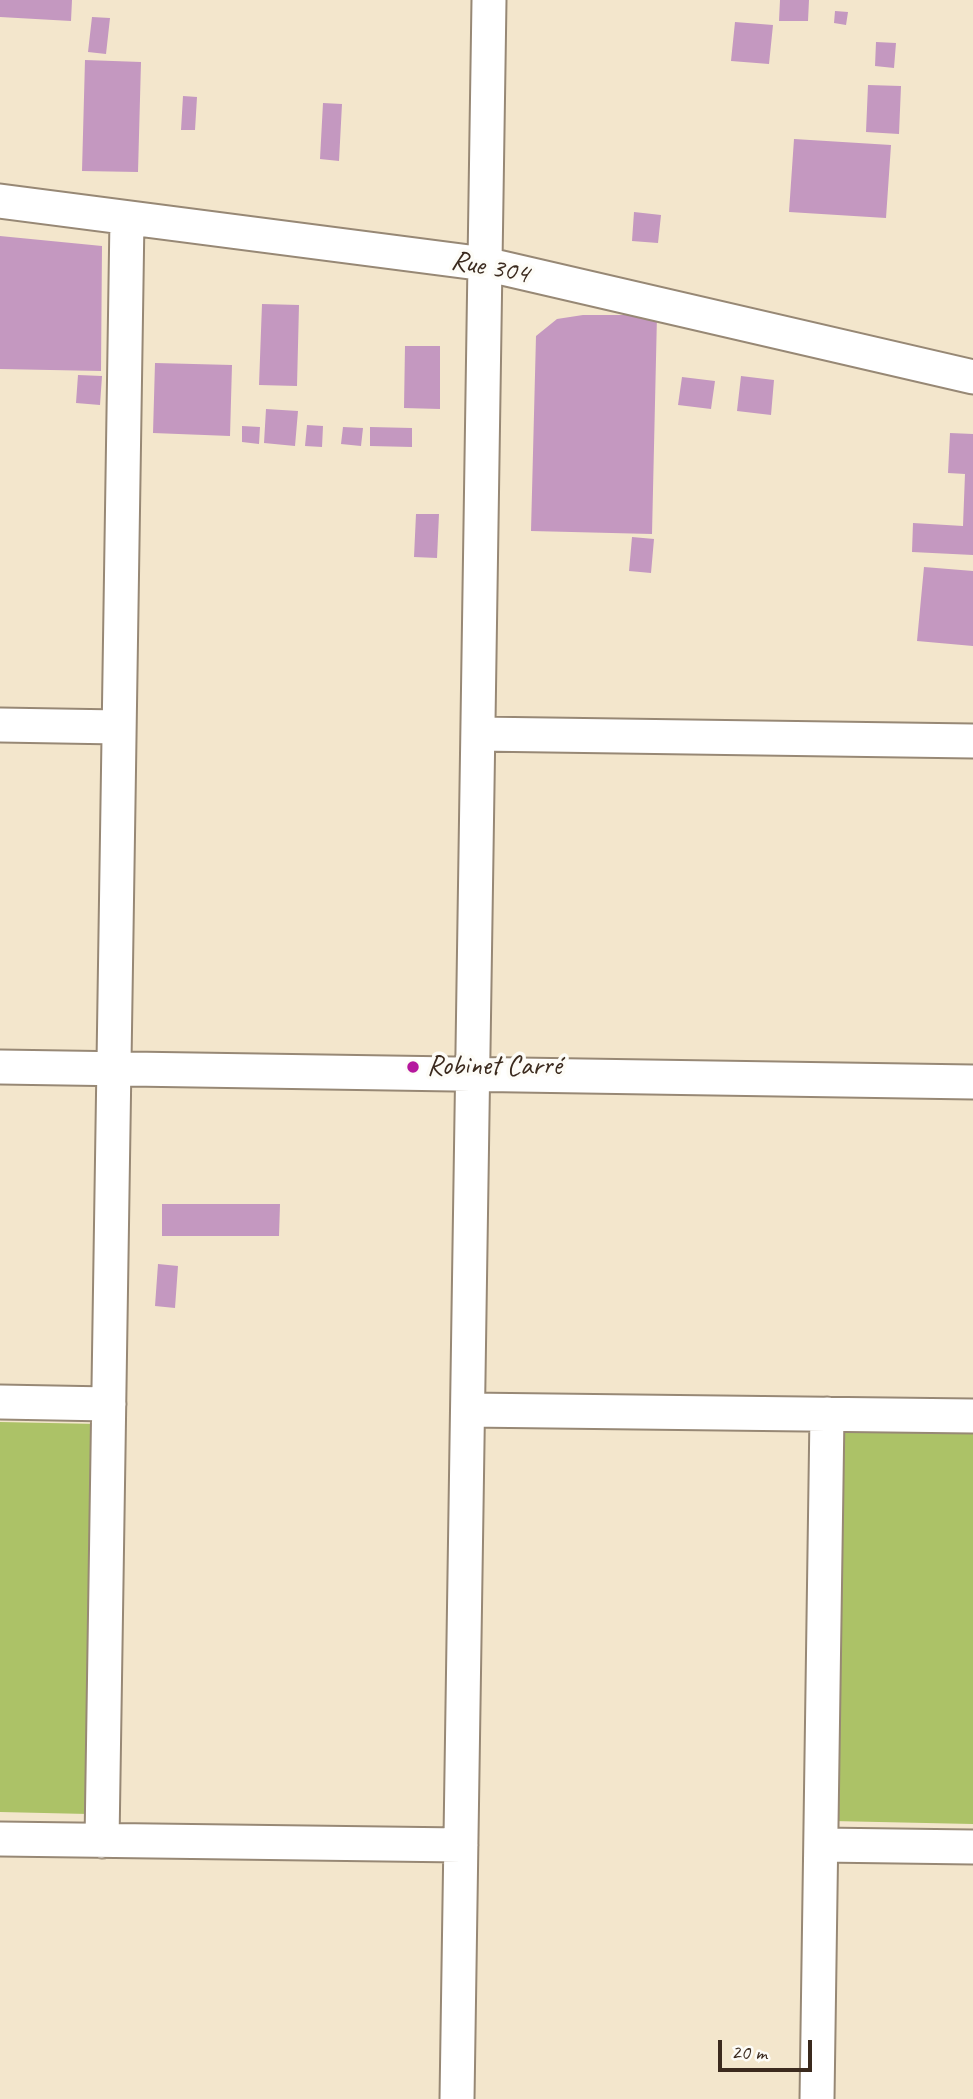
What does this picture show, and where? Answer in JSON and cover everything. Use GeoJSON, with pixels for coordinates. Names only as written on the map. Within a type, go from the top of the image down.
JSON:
{"type":"FeatureCollection","features":[{"type":"Feature","properties":{"kind":"street"},"geometry":{"type":"LineString","coordinates":[[457,2099],[489,0]]}},
{"type":"Feature","properties":{"kind":"street","name":"Rue 304"},"geometry":{"type":"LineString","coordinates":[[0,201],[485,264],[973,377]]}},
{"type":"Feature","properties":{"kind":"street"},"geometry":{"type":"LineString","coordinates":[[102,1841],[127,218]]}},
{"type":"Feature","properties":{"kind":"street"},"geometry":{"type":"LineString","coordinates":[[0,725],[119,727]]}},
{"type":"Feature","properties":{"kind":"street"},"geometry":{"type":"LineString","coordinates":[[478,734],[973,741]]}},
{"type":"Feature","properties":{"kind":"street"},"geometry":{"type":"LineString","coordinates":[[0,1067],[973,1082]]}},
{"type":"Feature","properties":{"kind":"street"},"geometry":{"type":"LineString","coordinates":[[0,1402],[109,1404]]}},
{"type":"Feature","properties":{"kind":"street"},"geometry":{"type":"LineString","coordinates":[[468,1410],[973,1416]]}},
{"type":"Feature","properties":{"kind":"street"},"geometry":{"type":"LineString","coordinates":[[817,2099],[827,1414]]}},
{"type":"Feature","properties":{"kind":"street"},"geometry":{"type":"LineString","coordinates":[[0,1839],[461,1845]]}},
{"type":"Feature","properties":{"kind":"street"},"geometry":{"type":"LineString","coordinates":[[821,1845],[973,1847]]}},
{"type":"Feature","properties":{"kind":"green space"},"geometry":{"type":"Polygon","coordinates":[[[0,1422],[98,1424],[88,1814],[0,1812],[0,1422]]]}},
{"type":"Feature","properties":{"kind":"green space"},"geometry":{"type":"Polygon","coordinates":[[[841,1431],[973,1433],[973,1824],[832,1821],[841,1431]]]}},
{"type":"Feature","properties":{"kind":"building"},"geometry":{"type":"Polygon","coordinates":[[[0,0],[72,0],[71,21],[0,17],[0,0]]]}},
{"type":"Feature","properties":{"kind":"building"},"geometry":{"type":"Polygon","coordinates":[[[780,0],[809,0],[808,21],[779,21],[780,0]]]}},
{"type":"Feature","properties":{"kind":"building"},"geometry":{"type":"Polygon","coordinates":[[[835,11],[848,12],[846,25],[834,23],[835,11]]]}},
{"type":"Feature","properties":{"kind":"building"},"geometry":{"type":"Polygon","coordinates":[[[92,17],[110,18],[106,54],[88,52],[92,17]]]}},
{"type":"Feature","properties":{"kind":"building"},"geometry":{"type":"Polygon","coordinates":[[[735,22],[773,25],[769,64],[731,61],[735,22]]]}},
{"type":"Feature","properties":{"kind":"building"},"geometry":{"type":"Polygon","coordinates":[[[876,42],[896,43],[894,68],[875,66],[876,42]]]}},
{"type":"Feature","properties":{"kind":"building"},"geometry":{"type":"Polygon","coordinates":[[[85,60],[141,62],[138,172],[82,171],[85,60]]]}},
{"type":"Feature","properties":{"kind":"building"},"geometry":{"type":"Polygon","coordinates":[[[868,85],[901,86],[899,134],[866,132],[868,85]]]}},
{"type":"Feature","properties":{"kind":"building"},"geometry":{"type":"Polygon","coordinates":[[[183,96],[197,97],[195,130],[181,130],[183,96]]]}},
{"type":"Feature","properties":{"kind":"building"},"geometry":{"type":"Polygon","coordinates":[[[323,103],[342,104],[339,161],[320,159],[323,103]]]}},
{"type":"Feature","properties":{"kind":"building"},"geometry":{"type":"Polygon","coordinates":[[[794,139],[891,145],[886,218],[789,212],[794,139]]]}},
{"type":"Feature","properties":{"kind":"building"},"geometry":{"type":"Polygon","coordinates":[[[634,212],[661,215],[658,243],[632,241],[634,212]]]}},
{"type":"Feature","properties":{"kind":"building"},"geometry":{"type":"Polygon","coordinates":[[[0,236],[102,246],[101,371],[0,369],[0,236]]]}},
{"type":"Feature","properties":{"kind":"building"},"geometry":{"type":"Polygon","coordinates":[[[262,304],[299,305],[297,386],[259,385],[262,304]]]}},
{"type":"Feature","properties":{"kind":"building"},"geometry":{"type":"Polygon","coordinates":[[[583,315],[657,315],[652,534],[531,531],[536,336],[557,319],[583,315]]]}},
{"type":"Feature","properties":{"kind":"building"},"geometry":{"type":"Polygon","coordinates":[[[405,346],[440,346],[440,409],[404,408],[405,346]]]}},
{"type":"Feature","properties":{"kind":"building"},"geometry":{"type":"Polygon","coordinates":[[[155,363],[232,365],[230,436],[153,433],[155,363]]]}},
{"type":"Feature","properties":{"kind":"building"},"geometry":{"type":"Polygon","coordinates":[[[78,375],[102,376],[100,405],[76,403],[78,375]]]}},
{"type":"Feature","properties":{"kind":"building"},"geometry":{"type":"Polygon","coordinates":[[[741,376],[774,380],[771,415],[737,411],[741,376]]]}},
{"type":"Feature","properties":{"kind":"building"},"geometry":{"type":"Polygon","coordinates":[[[682,377],[715,381],[711,409],[678,405],[682,377]]]}},
{"type":"Feature","properties":{"kind":"building"},"geometry":{"type":"Polygon","coordinates":[[[266,409],[298,411],[295,446],[264,443],[266,409]]]}},
{"type":"Feature","properties":{"kind":"building"},"geometry":{"type":"Polygon","coordinates":[[[307,425],[323,426],[322,447],[305,446],[307,425]]]}},
{"type":"Feature","properties":{"kind":"building"},"geometry":{"type":"Polygon","coordinates":[[[242,426],[260,427],[259,444],[242,442],[242,426]]]}},
{"type":"Feature","properties":{"kind":"building"},"geometry":{"type":"Polygon","coordinates":[[[343,427],[363,428],[361,446],[341,444],[343,427]]]}},
{"type":"Feature","properties":{"kind":"building"},"geometry":{"type":"Polygon","coordinates":[[[370,427],[412,428],[412,447],[370,446],[370,427]]]}},
{"type":"Feature","properties":{"kind":"building"},"geometry":{"type":"Polygon","coordinates":[[[950,433],[973,434],[973,555],[912,552],[913,523],[963,526],[965,474],[948,473],[950,433]]]}},
{"type":"Feature","properties":{"kind":"building"},"geometry":{"type":"Polygon","coordinates":[[[416,514],[439,514],[437,558],[414,557],[416,514]]]}},
{"type":"Feature","properties":{"kind":"building"},"geometry":{"type":"Polygon","coordinates":[[[632,537],[654,539],[651,573],[629,571],[632,537]]]}},
{"type":"Feature","properties":{"kind":"building"},"geometry":{"type":"Polygon","coordinates":[[[924,567],[973,571],[973,646],[917,641],[924,567]]]}},
{"type":"Feature","properties":{"kind":"building"},"geometry":{"type":"Polygon","coordinates":[[[162,1204],[280,1204],[279,1236],[162,1236],[162,1204]]]}},
{"type":"Feature","properties":{"kind":"building"},"geometry":{"type":"Polygon","coordinates":[[[158,1264],[178,1266],[175,1308],[155,1306],[158,1264]]]}},
{"type":"Feature","properties":{"kind":"place","name":"Robinet Carré"},"geometry":{"type":"Point","coordinates":[413,1067]}}]}
